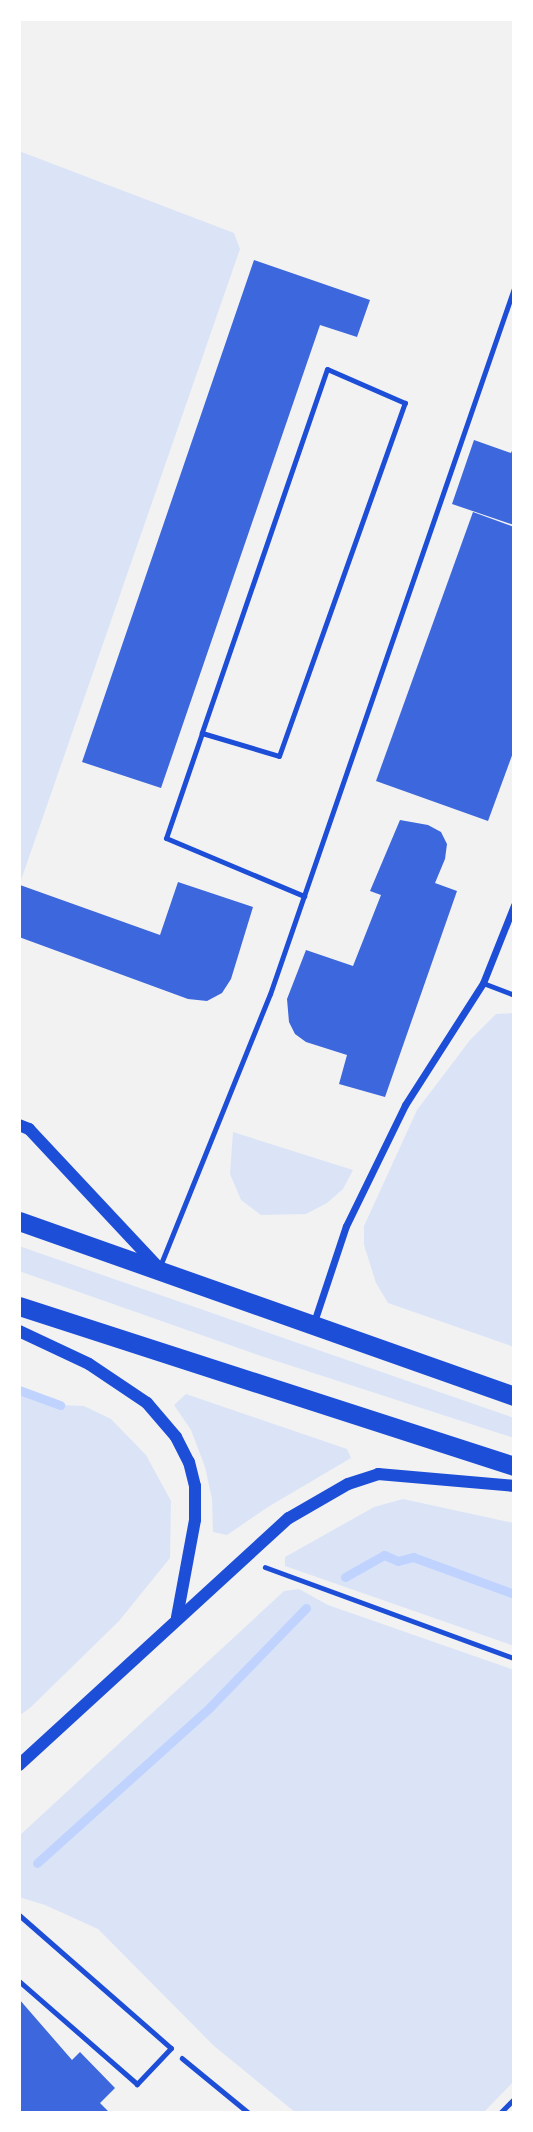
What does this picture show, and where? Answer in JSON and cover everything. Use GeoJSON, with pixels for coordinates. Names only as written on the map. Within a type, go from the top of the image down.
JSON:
{"type":"FeatureCollection","features":[{"type":"Feature","properties":{"kind":"highway"},"geometry":{"type":"LineString","coordinates":[[19,1221],[514,1396]]}},
{"type":"Feature","properties":{"kind":"highway"},"geometry":{"type":"LineString","coordinates":[[19,1306],[514,1466]]}},
{"type":"Feature","properties":{"kind":"street"},"geometry":{"type":"LineString","coordinates":[[313,1326],[346,1227],[405,1105],[483,983],[514,905]]}},
{"type":"Feature","properties":{"kind":"street"},"geometry":{"type":"LineString","coordinates":[[19,1125],[29,1129],[159,1269]]}},
{"type":"Feature","properties":{"kind":"street"},"geometry":{"type":"LineString","coordinates":[[19,1331],[89,1364],[147,1403],[176,1437],[189,1462],[195,1486],[195,1509],[177,1618]]}},
{"type":"Feature","properties":{"kind":"street"},"geometry":{"type":"LineString","coordinates":[[19,1765],[241,1559],[289,1518],[348,1485],[378,1474],[514,1486]]}},
{"type":"Feature","properties":{"kind":"lane"},"geometry":{"type":"LineString","coordinates":[[159,1269],[243,1065],[514,288]]}},
{"type":"Feature","properties":{"kind":"lane"},"geometry":{"type":"LineString","coordinates":[[507,309],[514,311]]}},
{"type":"Feature","properties":{"kind":"lane"},"geometry":{"type":"LineString","coordinates":[[202,733],[279,756],[405,403],[327,369],[202,733],[166,838],[304,896]]}},
{"type":"Feature","properties":{"kind":"lane"},"geometry":{"type":"LineString","coordinates":[[483,983],[514,995]]}},
{"type":"Feature","properties":{"kind":"lane"},"geometry":{"type":"LineString","coordinates":[[19,1915],[171,2048],[137,2084],[19,1981]]}},
{"type":"Feature","properties":{"kind":"path"},"geometry":{"type":"LineString","coordinates":[[241,1559],[514,1658]]}},
{"type":"Feature","properties":{"kind":"path"},"geometry":{"type":"LineString","coordinates":[[171,2048],[249,2113]]}},
{"type":"Feature","properties":{"kind":"path"},"geometry":{"type":"LineString","coordinates":[[500,2113],[514,2099]]}},
{"type":"Feature","properties":{"kind":"shaded area"},"geometry":{"type":"Polygon","coordinates":[[[19,151],[234,233],[240,249],[19,886],[19,151]]]}},
{"type":"Feature","properties":{"kind":"shaded area"},"geometry":{"type":"Polygon","coordinates":[[[514,1013],[514,1347],[388,1303],[376,1283],[364,1245],[364,1226],[417,1110],[470,1040],[496,1014],[514,1013]]]}},
{"type":"Feature","properties":{"kind":"shaded area"},"geometry":{"type":"Polygon","coordinates":[[[233,1132],[353,1170],[343,1189],[327,1203],[306,1214],[261,1215],[241,1200],[230,1174],[233,1132]]]}},
{"type":"Feature","properties":{"kind":"shaded area"},"geometry":{"type":"Polygon","coordinates":[[[19,1246],[514,1418],[514,1438],[261,1356],[19,1271],[19,1246]]]}},
{"type":"Feature","properties":{"kind":"shaded area"},"geometry":{"type":"Polygon","coordinates":[[[19,1390],[60,1405],[84,1406],[111,1419],[146,1455],[171,1501],[170,1558],[119,1621],[19,1716],[19,1390]]]}},
{"type":"Feature","properties":{"kind":"shaded area"},"geometry":{"type":"Polygon","coordinates":[[[186,1394],[347,1449],[351,1458],[268,1507],[227,1535],[213,1532],[212,1499],[205,1467],[191,1430],[174,1405],[186,1394]]]}},
{"type":"Feature","properties":{"kind":"shaded area"},"geometry":{"type":"Polygon","coordinates":[[[403,1499],[514,1523],[514,1646],[285,1566],[285,1557],[374,1507],[403,1499]]]}},
{"type":"Feature","properties":{"kind":"shaded area"},"geometry":{"type":"Polygon","coordinates":[[[299,1589],[328,1605],[514,1670],[514,2081],[483,2113],[296,2113],[214,2046],[98,1929],[45,1905],[19,1897],[19,1836],[284,1591],[299,1589]]]}},
{"type":"Feature","properties":{"kind":"building"},"geometry":{"type":"Polygon","coordinates":[[[254,260],[370,300],[357,337],[320,325],[161,788],[82,762],[254,260]]]}},
{"type":"Feature","properties":{"kind":"building"},"geometry":{"type":"Polygon","coordinates":[[[474,440],[511,453],[514,446],[514,525],[452,504],[474,440]]]}},
{"type":"Feature","properties":{"kind":"building"},"geometry":{"type":"Polygon","coordinates":[[[473,512],[514,527],[514,750],[488,821],[376,781],[473,512]]]}},
{"type":"Feature","properties":{"kind":"building"},"geometry":{"type":"Polygon","coordinates":[[[400,820],[428,825],[441,832],[447,844],[445,859],[435,883],[457,891],[385,1097],[339,1084],[347,1055],[306,1042],[295,1034],[289,1022],[287,999],[306,950],[353,966],[381,895],[370,891],[400,820]]]}},
{"type":"Feature","properties":{"kind":"building"},"geometry":{"type":"Polygon","coordinates":[[[178,882],[253,907],[231,979],[222,993],[207,1001],[188,999],[19,937],[20,885],[160,935],[178,882]]]}},
{"type":"Feature","properties":{"kind":"building"},"geometry":{"type":"Polygon","coordinates":[[[19,1999],[72,2060],[80,2052],[115,2088],[100,2103],[110,2113],[19,2113],[19,1999]]]}},
{"type":"Feature","properties":{"kind":"waterway"},"geometry":{"type":"LineString","coordinates":[[19,1390],[60,1405]]}},
{"type":"Feature","properties":{"kind":"waterway"},"geometry":{"type":"LineString","coordinates":[[345,1577],[384,1555],[398,1561],[413,1557],[514,1594]]}},
{"type":"Feature","properties":{"kind":"waterway"},"geometry":{"type":"LineString","coordinates":[[37,1863],[210,1707],[306,1608]]}}]}
